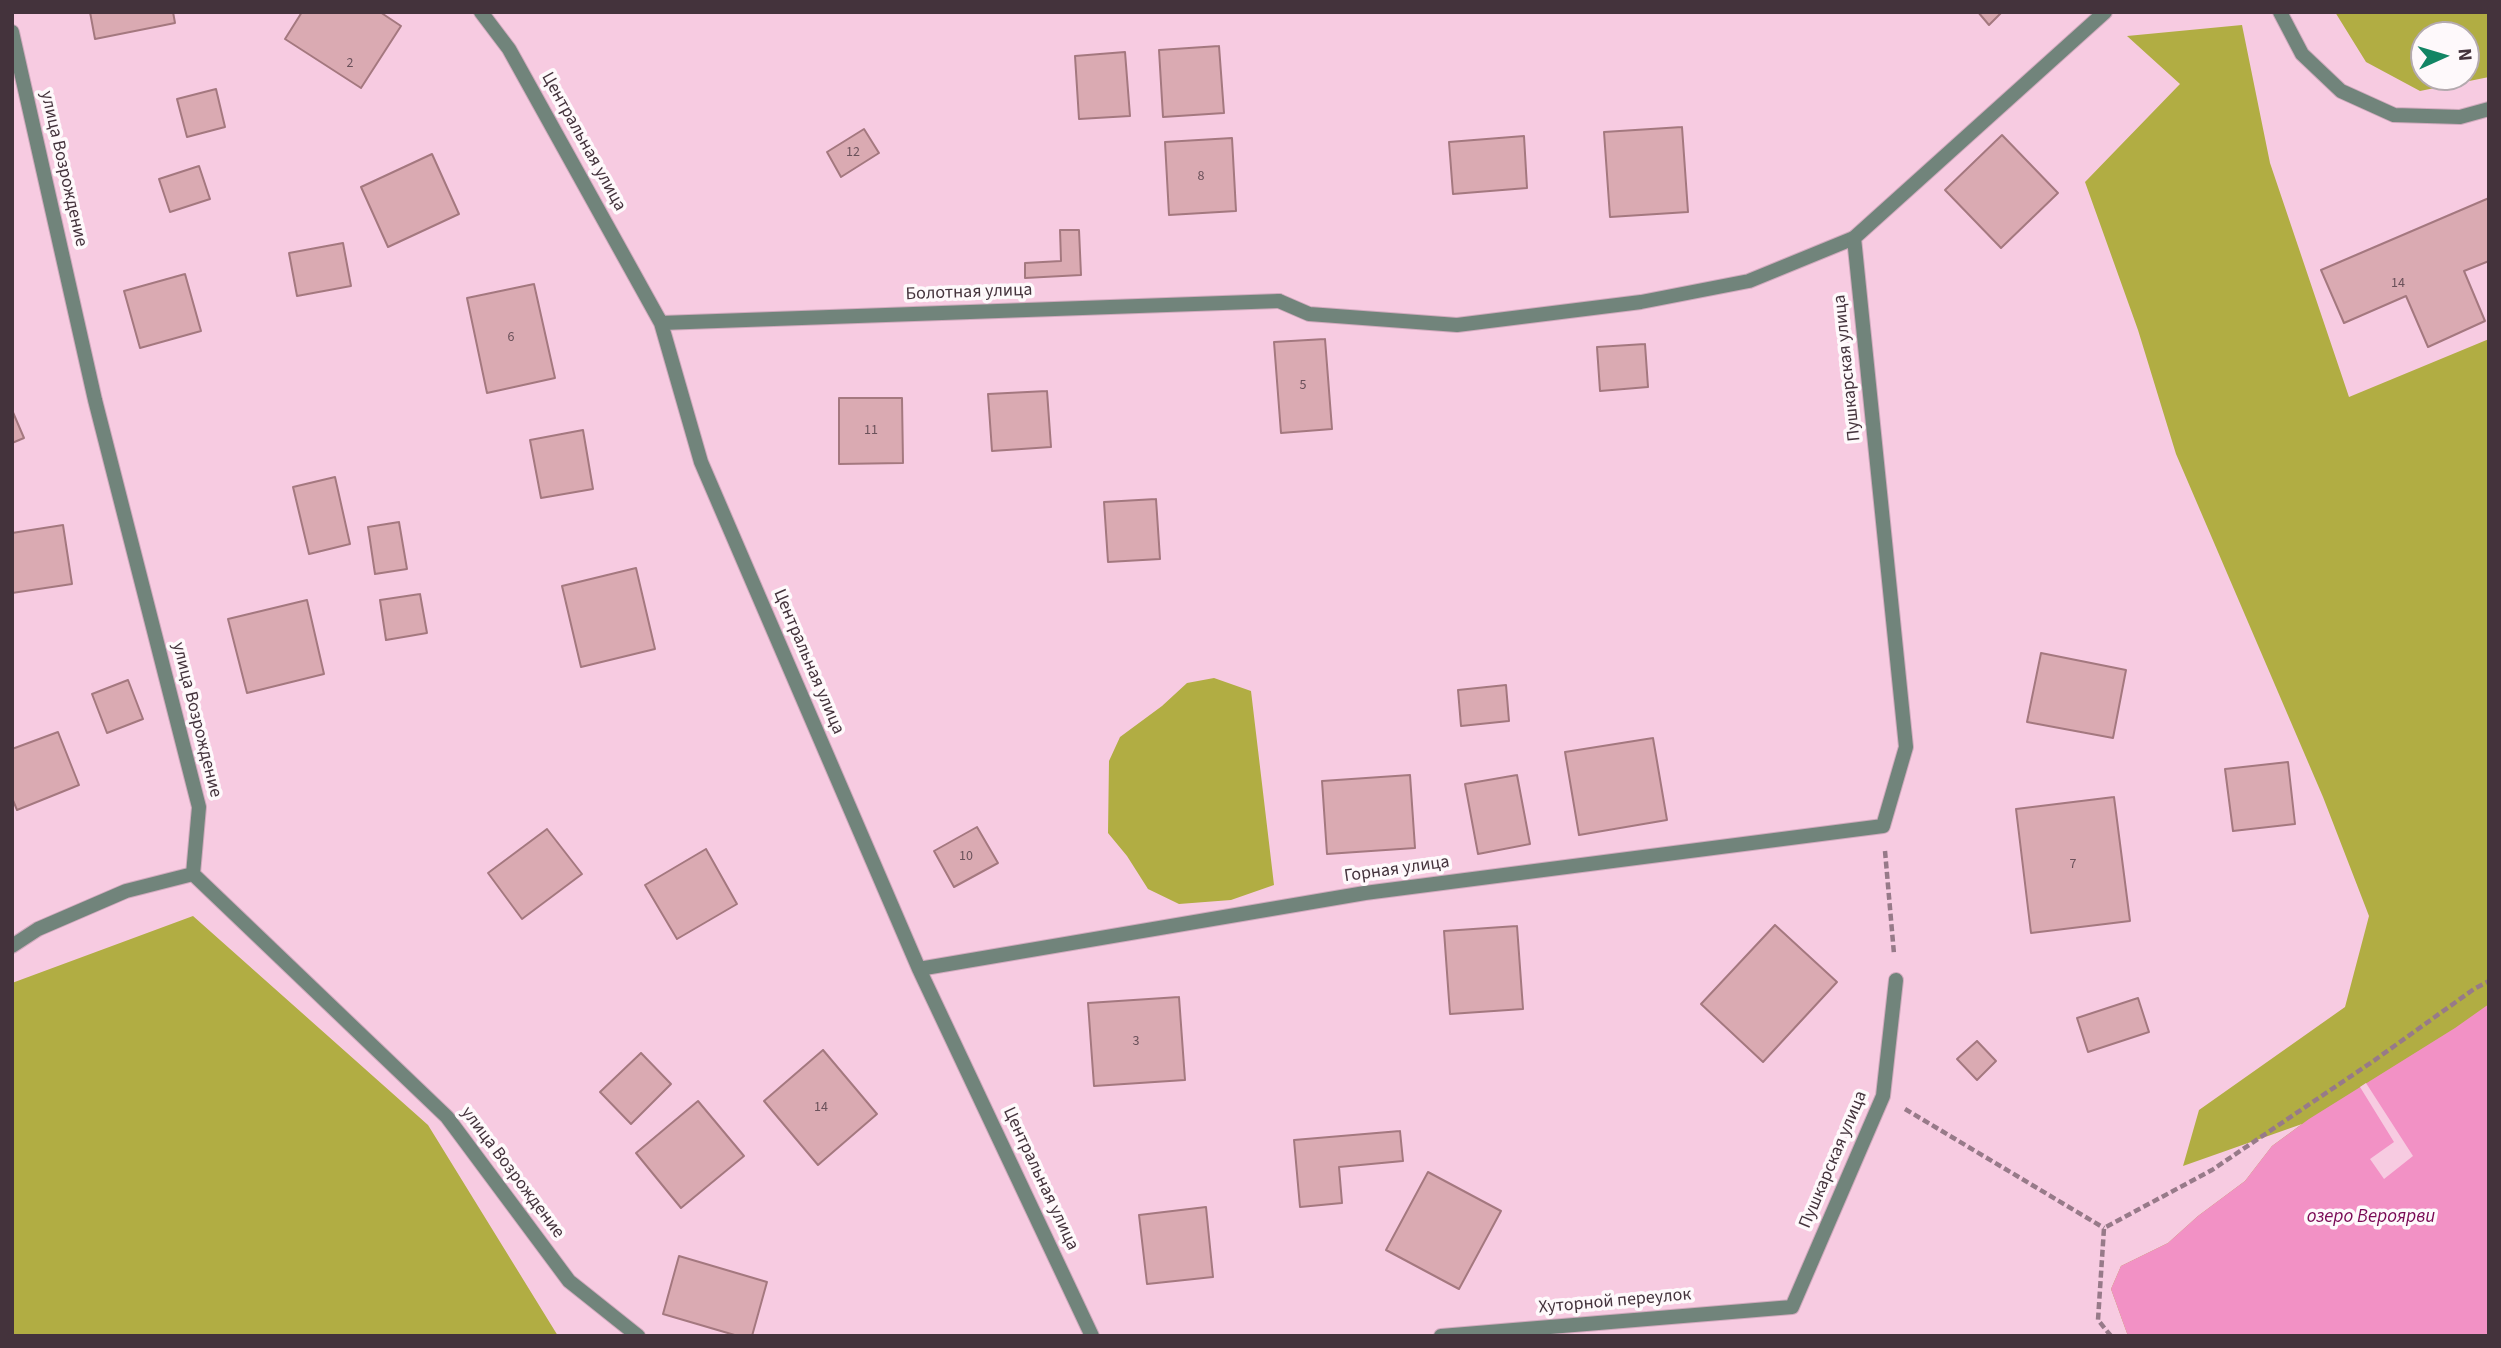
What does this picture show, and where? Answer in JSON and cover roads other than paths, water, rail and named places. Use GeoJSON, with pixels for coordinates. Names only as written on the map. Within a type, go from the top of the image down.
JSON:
{"type":"FeatureCollection","features":[{"type":"Feature","properties":{"kind":"street","name":"Центральная улица"},"geometry":{"type":"LineString","coordinates":[[481,12],[509,48],[661,323],[701,462],[919,969],[1092,1336]]}},
{"type":"Feature","properties":{"kind":"street"},"geometry":{"type":"LineString","coordinates":[[1854,238],[2105,12]]}},
{"type":"Feature","properties":{"kind":"street"},"geometry":{"type":"LineString","coordinates":[[2280,12],[2302,54],[2341,91],[2394,115],[2460,117],[2489,109]]}},
{"type":"Feature","properties":{"kind":"street","name":"улица Возрождение"},"geometry":{"type":"LineString","coordinates":[[12,32],[95,400],[199,807],[193,874],[447,1118],[569,1281],[638,1336]]}},
{"type":"Feature","properties":{"kind":"street","name":"Болотная улица"},"geometry":{"type":"LineString","coordinates":[[661,323],[1279,302],[1309,314],[1457,325],[1641,302],[1749,281],[1854,238]]}},
{"type":"Feature","properties":{"kind":"street","name":"Пушкарская улица"},"geometry":{"type":"LineString","coordinates":[[1854,238],[1906,747],[1883,826]]}},
{"type":"Feature","properties":{"kind":"street","name":"Горная улица"},"geometry":{"type":"LineString","coordinates":[[919,969],[1365,893],[1883,826]]}},
{"type":"Feature","properties":{"kind":"street"},"geometry":{"type":"LineString","coordinates":[[12,946],[38,929],[126,891],[193,874]]}},
{"type":"Feature","properties":{"kind":"street","name":"Пушкарская улица"},"geometry":{"type":"LineString","coordinates":[[1792,1307],[1883,1096],[1896,981]]}},
{"type":"Feature","properties":{"kind":"street","name":"Хуторной переулок"},"geometry":{"type":"LineString","coordinates":[[1441,1336],[1792,1307]]}},
{"type":"Feature","properties":{"kind":"water","name":"озеро Вероярви"},"geometry":{"type":"Polygon","coordinates":[[[2489,1004],[2489,1336],[2128,1336],[2111,1289],[2121,1266],[2168,1243],[2198,1216],[2245,1181],[2272,1146],[2309,1119],[2489,1004]]]}}]}
